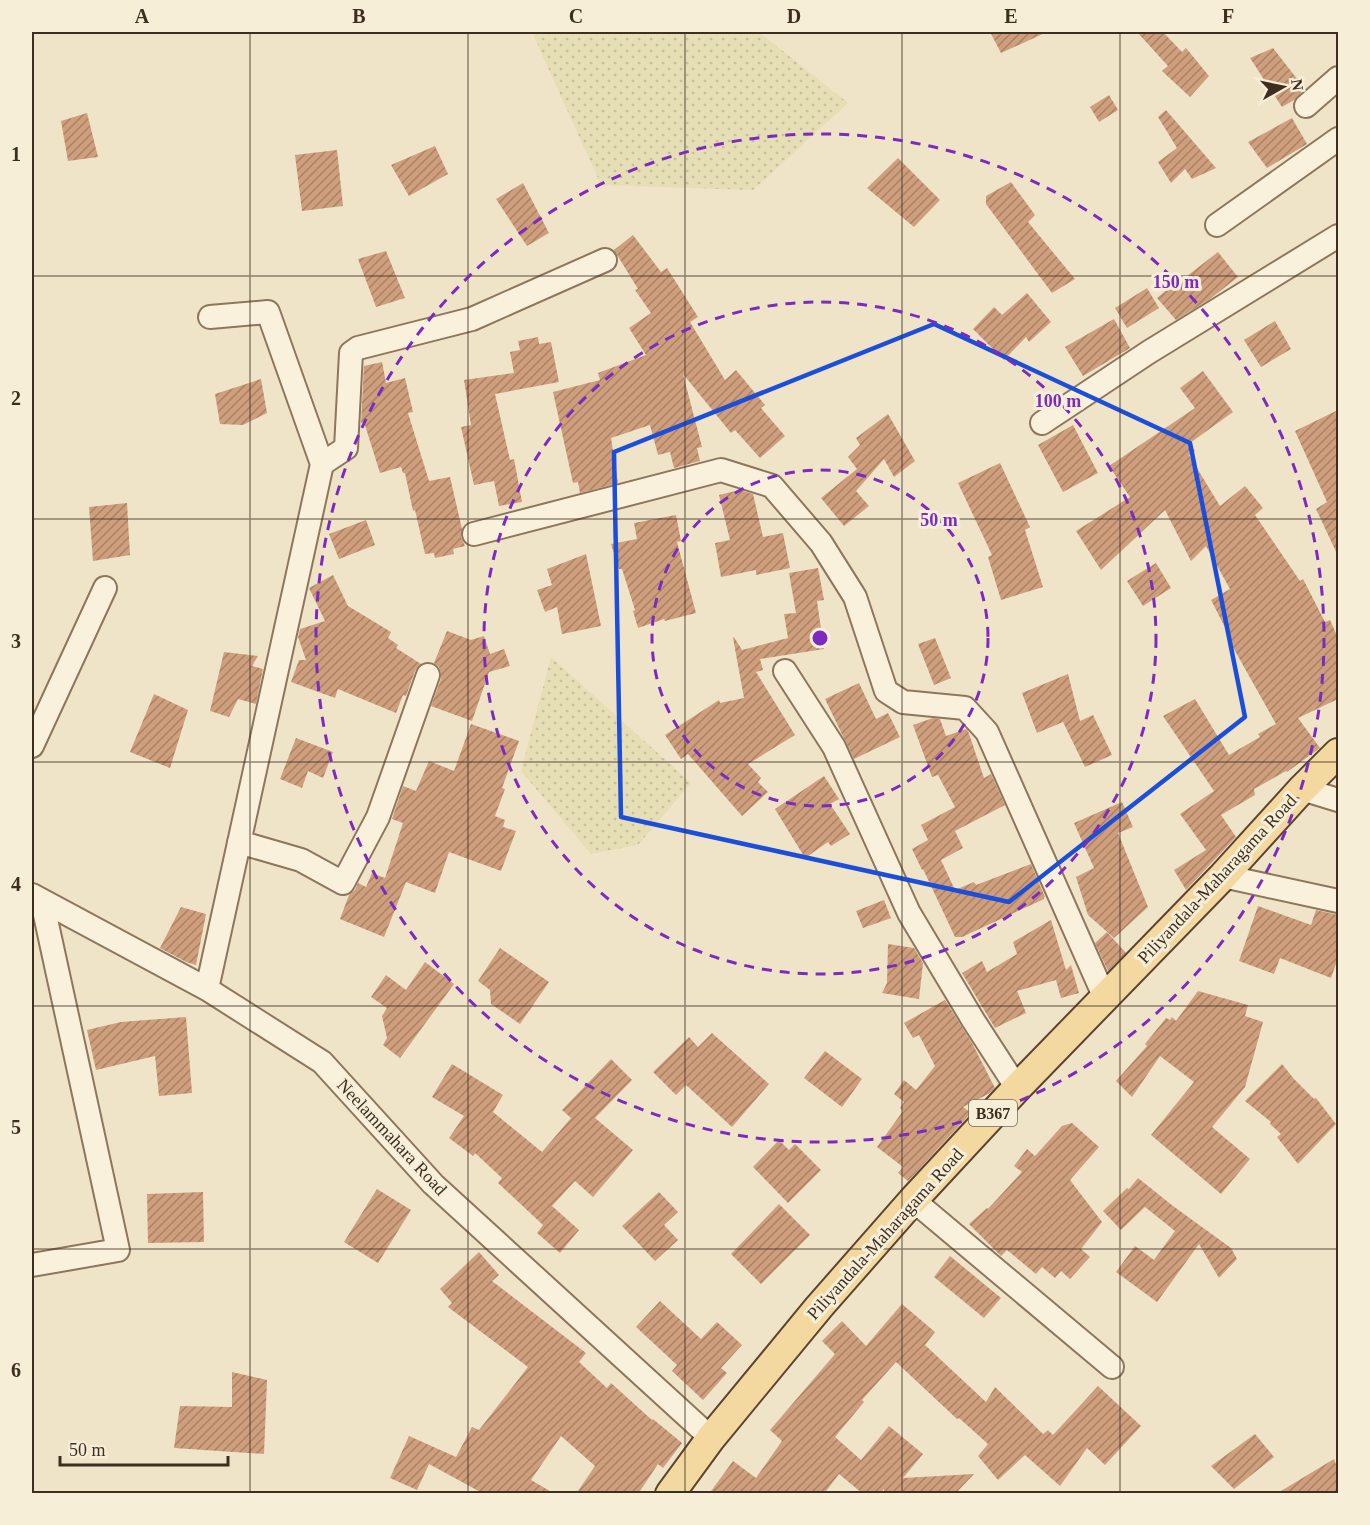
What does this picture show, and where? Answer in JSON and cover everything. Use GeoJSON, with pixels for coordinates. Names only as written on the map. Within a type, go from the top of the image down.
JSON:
{"type":"FeatureCollection","features":[{"type":"Feature","properties":{"kind":"main road","name":"Piliyandala-Maharagama Road"},"geometry":{"type":"LineString","coordinates":[[670,1494],[711,1438],[819,1307],[913,1200],[1017,1088],[1223,876],[1338,753]]}},
{"type":"Feature","properties":{"kind":"street"},"geometry":{"type":"LineString","coordinates":[[1306,106],[1338,78]]}},
{"type":"Feature","properties":{"kind":"street"},"geometry":{"type":"LineString","coordinates":[[1217,225],[1338,139]]}},
{"type":"Feature","properties":{"kind":"street"},"geometry":{"type":"LineString","coordinates":[[1042,423],[1149,352],[1338,236]]}},
{"type":"Feature","properties":{"kind":"street"},"geometry":{"type":"LineString","coordinates":[[322,464],[346,448],[351,353],[358,348],[472,319],[605,260]]}},
{"type":"Feature","properties":{"kind":"street"},"geometry":{"type":"LineString","coordinates":[[207,989],[322,464],[268,312],[210,317]]}},
{"type":"Feature","properties":{"kind":"street"},"geometry":{"type":"LineString","coordinates":[[474,534],[722,470],[772,486],[821,543],[855,597],[886,691],[903,702],[965,708],[987,732],[1105,998]]}},
{"type":"Feature","properties":{"kind":"street"},"geometry":{"type":"LineString","coordinates":[[32,746],[105,588]]}},
{"type":"Feature","properties":{"kind":"street"},"geometry":{"type":"LineString","coordinates":[[785,671],[834,747],[909,913],[1017,1088]]}},
{"type":"Feature","properties":{"kind":"street"},"geometry":{"type":"LineString","coordinates":[[239,842],[301,860],[343,883],[378,817],[428,675]]}},
{"type":"Feature","properties":{"kind":"street"},"geometry":{"type":"LineString","coordinates":[[1302,789],[1338,800]]}},
{"type":"Feature","properties":{"kind":"street"},"geometry":{"type":"LineString","coordinates":[[1223,876],[1338,901]]}},
{"type":"Feature","properties":{"kind":"street"},"geometry":{"type":"LineString","coordinates":[[32,1265],[118,1250],[37,898]]}},
{"type":"Feature","properties":{"kind":"street","name":"Neelammahara Road"},"geometry":{"type":"LineString","coordinates":[[37,898],[207,989],[322,1062],[433,1184],[711,1438]]}},
{"type":"Feature","properties":{"kind":"street"},"geometry":{"type":"LineString","coordinates":[[913,1200],[1112,1367]]}},
{"type":"Feature","properties":{"kind":"highlighted area"},"geometry":{"type":"Polygon","coordinates":[[[934,324],[1190,443],[1245,717],[1009,902],[621,817],[614,452],[934,324]]]}},
{"type":"Feature","properties":{"kind":"shaded area"},"geometry":{"type":"Polygon","coordinates":[[[532,32],[759,32],[848,103],[753,190],[601,185],[532,32]]]}},
{"type":"Feature","properties":{"kind":"shaded area"},"geometry":{"type":"Polygon","coordinates":[[[551,657],[691,783],[638,845],[591,854],[521,771],[551,657]]]}},
{"type":"Feature","properties":{"kind":"building"},"geometry":{"type":"Polygon","coordinates":[[[990,32],[1047,32],[1001,53],[990,32]]]}},
{"type":"Feature","properties":{"kind":"building"},"geometry":{"type":"Polygon","coordinates":[[[1137,32],[1163,32],[1182,52],[1186,48],[1209,76],[1190,97],[1162,71],[1168,66],[1137,32]]]}},
{"type":"Feature","properties":{"kind":"building"},"geometry":{"type":"Polygon","coordinates":[[[1273,48],[1305,89],[1294,100],[1282,107],[1250,58],[1273,48]]]}},
{"type":"Feature","properties":{"kind":"building"},"geometry":{"type":"Polygon","coordinates":[[[1109,95],[1118,110],[1099,122],[1090,107],[1109,95]]]}},
{"type":"Feature","properties":{"kind":"building"},"geometry":{"type":"Polygon","coordinates":[[[1166,110],[1216,168],[1192,179],[1185,169],[1171,183],[1158,162],[1177,148],[1158,117],[1166,110]]]}},
{"type":"Feature","properties":{"kind":"building"},"geometry":{"type":"Polygon","coordinates":[[[87,113],[98,157],[68,161],[61,121],[87,113]]]}},
{"type":"Feature","properties":{"kind":"building"},"geometry":{"type":"Polygon","coordinates":[[[1292,118],[1307,144],[1267,168],[1248,142],[1292,118]]]}},
{"type":"Feature","properties":{"kind":"building"},"geometry":{"type":"Polygon","coordinates":[[[435,146],[448,174],[409,196],[391,165],[435,146]]]}},
{"type":"Feature","properties":{"kind":"building"},"geometry":{"type":"Polygon","coordinates":[[[337,150],[343,206],[302,211],[295,155],[337,150]]]}},
{"type":"Feature","properties":{"kind":"building"},"geometry":{"type":"Polygon","coordinates":[[[898,158],[940,200],[914,227],[867,188],[898,158]]]}},
{"type":"Feature","properties":{"kind":"building"},"geometry":{"type":"Polygon","coordinates":[[[1011,182],[1035,215],[1028,222],[1075,279],[1052,293],[986,204],[986,196],[1011,182]]]}},
{"type":"Feature","properties":{"kind":"building"},"geometry":{"type":"Polygon","coordinates":[[[523,183],[549,233],[527,246],[496,199],[523,183]]]}},
{"type":"Feature","properties":{"kind":"building"},"geometry":{"type":"Polygon","coordinates":[[[633,235],[661,272],[667,268],[698,317],[690,322],[725,380],[736,370],[765,405],[761,408],[785,436],[760,458],[735,430],[731,433],[683,374],[702,447],[697,448],[700,461],[674,468],[670,452],[658,455],[650,425],[611,438],[618,483],[580,493],[578,482],[573,483],[553,392],[600,380],[598,373],[646,355],[629,328],[651,313],[635,290],[638,289],[614,250],[633,235]]]}},
{"type":"Feature","properties":{"kind":"building"},"geometry":{"type":"Polygon","coordinates":[[[386,251],[405,298],[376,307],[358,259],[386,251]]]}},
{"type":"Feature","properties":{"kind":"building"},"geometry":{"type":"Polygon","coordinates":[[[1218,252],[1238,277],[1210,299],[1176,320],[1157,298],[1218,252]]]}},
{"type":"Feature","properties":{"kind":"building"},"geometry":{"type":"Polygon","coordinates":[[[1147,288],[1159,308],[1127,328],[1115,308],[1147,288]]]}},
{"type":"Feature","properties":{"kind":"building"},"geometry":{"type":"Polygon","coordinates":[[[1027,293],[1051,322],[1029,342],[1026,337],[1004,360],[973,329],[994,307],[1002,315],[1027,293]]]}},
{"type":"Feature","properties":{"kind":"building"},"geometry":{"type":"Polygon","coordinates":[[[1114,319],[1130,348],[1083,376],[1065,347],[1114,319]]]}},
{"type":"Feature","properties":{"kind":"building"},"geometry":{"type":"Polygon","coordinates":[[[1275,321],[1291,349],[1261,367],[1244,340],[1275,321]]]}},
{"type":"Feature","properties":{"kind":"building"},"geometry":{"type":"Polygon","coordinates":[[[538,337],[539,344],[551,342],[559,382],[495,394],[510,460],[514,459],[522,502],[499,506],[494,481],[474,485],[461,427],[471,425],[464,380],[514,373],[510,352],[520,350],[518,341],[538,337]]]}},
{"type":"Feature","properties":{"kind":"building"},"geometry":{"type":"Polygon","coordinates":[[[382,362],[386,383],[405,378],[413,412],[408,413],[429,481],[450,477],[462,529],[461,537],[465,546],[453,549],[454,554],[435,558],[434,553],[425,554],[405,473],[401,467],[380,473],[364,422],[361,423],[364,366],[382,362]]]}},
{"type":"Feature","properties":{"kind":"building"},"geometry":{"type":"Polygon","coordinates":[[[1203,371],[1233,412],[1190,443],[1195,451],[1189,455],[1220,506],[1245,486],[1263,508],[1255,515],[1300,581],[1303,579],[1325,622],[1330,620],[1338,638],[1338,699],[1298,718],[1320,748],[1287,772],[1254,789],[1255,795],[1221,815],[1236,837],[1186,890],[1174,870],[1206,850],[1180,814],[1214,791],[1163,716],[1195,699],[1229,755],[1260,737],[1258,734],[1276,724],[1230,642],[1232,641],[1211,600],[1230,589],[1206,546],[1191,561],[1165,510],[1101,570],[1076,531],[1130,497],[1109,466],[1195,408],[1180,388],[1203,371]]]}},
{"type":"Feature","properties":{"kind":"building"},"geometry":{"type":"Polygon","coordinates":[[[261,379],[267,413],[243,425],[220,424],[215,394],[261,379]]]}},
{"type":"Feature","properties":{"kind":"building"},"geometry":{"type":"Polygon","coordinates":[[[1338,410],[1338,556],[1316,509],[1327,502],[1295,431],[1338,410]]]}},
{"type":"Feature","properties":{"kind":"building"},"geometry":{"type":"Polygon","coordinates":[[[888,414],[915,461],[894,477],[884,459],[856,491],[869,506],[844,526],[821,498],[857,469],[848,457],[860,445],[856,438],[888,414]]]}},
{"type":"Feature","properties":{"kind":"building"},"geometry":{"type":"Polygon","coordinates":[[[1073,425],[1098,473],[1063,492],[1038,445],[1073,425]]]}},
{"type":"Feature","properties":{"kind":"building"},"geometry":{"type":"Polygon","coordinates":[[[1000,463],[1030,527],[1025,530],[1043,587],[1001,600],[988,557],[992,555],[958,483],[1000,463]]]}},
{"type":"Feature","properties":{"kind":"building"},"geometry":{"type":"Polygon","coordinates":[[[740,490],[753,494],[763,537],[783,533],[790,568],[756,575],[756,570],[721,577],[715,543],[730,540],[719,495],[740,490]]]}},
{"type":"Feature","properties":{"kind":"building"},"geometry":{"type":"Polygon","coordinates":[[[127,503],[130,555],[93,561],[89,507],[127,503]]]}},
{"type":"Feature","properties":{"kind":"building"},"geometry":{"type":"Polygon","coordinates":[[[676,515],[681,541],[677,542],[696,613],[665,621],[664,619],[638,628],[633,611],[635,610],[622,569],[619,569],[611,544],[637,539],[634,523],[676,515]]]}},
{"type":"Feature","properties":{"kind":"building"},"geometry":{"type":"Polygon","coordinates":[[[366,520],[375,545],[339,559],[329,534],[366,520]]]}},
{"type":"Feature","properties":{"kind":"building"},"geometry":{"type":"Polygon","coordinates":[[[586,554],[601,626],[562,634],[557,607],[545,612],[537,590],[552,585],[547,569],[586,554]]]}},
{"type":"Feature","properties":{"kind":"building"},"geometry":{"type":"Polygon","coordinates":[[[1156,563],[1171,588],[1143,606],[1127,581],[1156,563]]]}},
{"type":"Feature","properties":{"kind":"building"},"geometry":{"type":"Polygon","coordinates":[[[818,568],[824,600],[817,601],[824,649],[760,659],[763,670],[756,672],[795,735],[748,764],[761,778],[758,782],[768,792],[742,816],[688,754],[681,759],[665,735],[719,700],[720,703],[744,698],[733,638],[742,650],[788,638],[784,614],[796,613],[789,573],[818,568]]]}},
{"type":"Feature","properties":{"kind":"building"},"geometry":{"type":"Polygon","coordinates":[[[333,575],[348,606],[391,632],[388,638],[398,645],[396,648],[421,664],[415,671],[406,696],[403,695],[396,713],[338,689],[335,698],[291,682],[299,660],[306,660],[298,637],[300,629],[325,621],[309,588],[333,575]]]}},
{"type":"Feature","properties":{"kind":"building"},"geometry":{"type":"Polygon","coordinates":[[[447,631],[471,640],[484,636],[490,654],[504,649],[510,666],[489,672],[472,721],[431,706],[441,679],[439,667],[434,663],[447,631]]]}},
{"type":"Feature","properties":{"kind":"building"},"geometry":{"type":"Polygon","coordinates":[[[935,638],[951,678],[934,685],[918,644],[935,638]]]}},
{"type":"Feature","properties":{"kind":"building"},"geometry":{"type":"Polygon","coordinates":[[[224,652],[258,656],[252,666],[263,669],[256,704],[238,699],[229,717],[210,711],[224,652]]]}},
{"type":"Feature","properties":{"kind":"building"},"geometry":{"type":"Polygon","coordinates":[[[1068,674],[1080,721],[1093,715],[1112,755],[1085,767],[1063,722],[1037,733],[1022,693],[1068,674]]]}},
{"type":"Feature","properties":{"kind":"building"},"geometry":{"type":"Polygon","coordinates":[[[859,683],[876,719],[888,713],[900,737],[854,759],[825,699],[859,683]]]}},
{"type":"Feature","properties":{"kind":"building"},"geometry":{"type":"Polygon","coordinates":[[[154,694],[188,710],[170,768],[130,752],[154,694]]]}},
{"type":"Feature","properties":{"kind":"building"},"geometry":{"type":"Polygon","coordinates":[[[933,718],[940,719],[946,736],[966,729],[968,731],[984,778],[991,774],[1005,805],[955,831],[963,848],[941,860],[955,890],[974,882],[976,885],[1031,864],[1045,897],[962,937],[955,937],[912,849],[928,840],[921,825],[955,807],[938,775],[932,777],[913,725],[933,718]]]}},
{"type":"Feature","properties":{"kind":"building"},"geometry":{"type":"Polygon","coordinates":[[[471,724],[519,741],[502,788],[505,789],[495,816],[505,820],[503,827],[516,831],[501,871],[449,852],[435,893],[406,882],[384,937],[340,919],[349,895],[358,883],[366,887],[372,873],[385,878],[403,823],[392,819],[403,786],[416,791],[429,761],[454,771],[471,724]]]}},
{"type":"Feature","properties":{"kind":"building"},"geometry":{"type":"Polygon","coordinates":[[[296,738],[333,752],[323,778],[308,771],[302,788],[280,779],[296,738]]]}},
{"type":"Feature","properties":{"kind":"building"},"geometry":{"type":"Polygon","coordinates":[[[824,776],[839,799],[830,804],[850,834],[831,846],[828,842],[805,858],[775,809],[824,776]]]}},
{"type":"Feature","properties":{"kind":"building"},"geometry":{"type":"Polygon","coordinates":[[[1122,802],[1133,827],[1118,833],[1148,907],[1114,938],[1088,915],[1076,877],[1094,868],[1074,823],[1122,802]]]}},
{"type":"Feature","properties":{"kind":"building"},"geometry":{"type":"Polygon","coordinates":[[[884,900],[891,918],[863,928],[856,911],[884,900]]]}},
{"type":"Feature","properties":{"kind":"building"},"geometry":{"type":"Polygon","coordinates":[[[1258,906],[1311,925],[1316,910],[1338,915],[1338,958],[1331,978],[1280,958],[1274,974],[1239,961],[1258,906]]]}},
{"type":"Feature","properties":{"kind":"building"},"geometry":{"type":"Polygon","coordinates":[[[181,907],[206,914],[196,965],[160,948],[181,907]]]}},
{"type":"Feature","properties":{"kind":"building"},"geometry":{"type":"Polygon","coordinates":[[[1051,920],[1066,970],[1071,965],[1079,993],[1061,998],[1056,980],[1017,991],[1026,1013],[995,1028],[962,973],[982,961],[987,972],[1017,954],[1013,942],[1051,920]]]}},
{"type":"Feature","properties":{"kind":"building"},"geometry":{"type":"Polygon","coordinates":[[[1107,932],[1126,953],[1108,971],[1095,943],[1107,932]]]}},
{"type":"Feature","properties":{"kind":"building"},"geometry":{"type":"Polygon","coordinates":[[[888,944],[914,948],[923,963],[919,999],[882,993],[887,983],[888,944]]]}},
{"type":"Feature","properties":{"kind":"building"},"geometry":{"type":"Polygon","coordinates":[[[500,948],[549,982],[520,1024],[491,1004],[490,990],[478,981],[500,948]]]}},
{"type":"Feature","properties":{"kind":"building"},"geometry":{"type":"Polygon","coordinates":[[[425,962],[454,984],[400,1058],[383,1045],[387,1038],[382,1016],[387,1008],[371,997],[386,975],[406,990],[425,962]]]}},
{"type":"Feature","properties":{"kind":"building"},"geometry":{"type":"Polygon","coordinates":[[[1198,991],[1248,1005],[1245,1016],[1263,1022],[1245,1087],[1212,1127],[1250,1159],[1221,1194],[1151,1135],[1194,1082],[1160,1056],[1132,1097],[1116,1081],[1147,1046],[1145,1044],[1166,1018],[1170,1020],[1172,1017],[1176,1021],[1198,991]]]}},
{"type":"Feature","properties":{"kind":"building"},"geometry":{"type":"Polygon","coordinates":[[[945,1000],[972,1043],[995,1088],[963,1107],[971,1113],[908,1181],[898,1173],[903,1167],[877,1147],[903,1111],[900,1108],[904,1102],[894,1094],[904,1080],[916,1090],[935,1066],[919,1035],[913,1038],[904,1023],[945,1000]]]}},
{"type":"Feature","properties":{"kind":"building"},"geometry":{"type":"Polygon","coordinates":[[[186,1017],[192,1093],[159,1096],[155,1056],[96,1070],[87,1030],[121,1022],[186,1017]]]}},
{"type":"Feature","properties":{"kind":"building"},"geometry":{"type":"Polygon","coordinates":[[[712,1033],[769,1084],[732,1127],[686,1085],[676,1095],[653,1072],[689,1037],[698,1047],[712,1033]]]}},
{"type":"Feature","properties":{"kind":"building"},"geometry":{"type":"Polygon","coordinates":[[[825,1051],[862,1079],[842,1107],[804,1078],[825,1051]]]}},
{"type":"Feature","properties":{"kind":"building"},"geometry":{"type":"Polygon","coordinates":[[[611,1059],[632,1080],[595,1118],[633,1150],[593,1197],[575,1181],[552,1206],[579,1230],[560,1253],[537,1233],[543,1225],[498,1183],[502,1178],[475,1153],[473,1156],[449,1138],[464,1116],[432,1097],[452,1064],[503,1095],[493,1112],[542,1152],[571,1118],[562,1110],[611,1059]]]}},
{"type":"Feature","properties":{"kind":"building"},"geometry":{"type":"Polygon","coordinates":[[[1282,1064],[1314,1099],[1316,1098],[1336,1124],[1298,1164],[1277,1137],[1281,1134],[1270,1124],[1271,1122],[1245,1101],[1282,1064]]]}},
{"type":"Feature","properties":{"kind":"building"},"geometry":{"type":"Polygon","coordinates":[[[1072,1123],[1099,1147],[1070,1180],[1102,1222],[1081,1249],[1090,1257],[1070,1279],[1061,1271],[1055,1278],[1042,1267],[1036,1274],[1007,1250],[1001,1256],[969,1224],[988,1209],[1022,1172],[1014,1166],[1027,1149],[1035,1156],[1062,1126],[1072,1123]]]}},
{"type":"Feature","properties":{"kind":"building"},"geometry":{"type":"Polygon","coordinates":[[[779,1140],[789,1150],[795,1144],[821,1170],[788,1203],[753,1167],[779,1140]]]}},
{"type":"Feature","properties":{"kind":"building"},"geometry":{"type":"Polygon","coordinates":[[[1138,1178],[1231,1248],[1237,1259],[1219,1278],[1199,1244],[1157,1302],[1116,1272],[1135,1246],[1154,1260],[1175,1231],[1145,1207],[1121,1230],[1103,1211],[1127,1188],[1129,1189],[1138,1178]]]}},
{"type":"Feature","properties":{"kind":"building"},"geometry":{"type":"Polygon","coordinates":[[[377,1189],[411,1210],[378,1263],[344,1242],[377,1189]]]}},
{"type":"Feature","properties":{"kind":"building"},"geometry":{"type":"Polygon","coordinates":[[[203,1192],[204,1242],[148,1243],[147,1194],[203,1192]]]}},
{"type":"Feature","properties":{"kind":"building"},"geometry":{"type":"Polygon","coordinates":[[[659,1192],[678,1212],[664,1225],[678,1240],[655,1261],[622,1226],[659,1192]]]}},
{"type":"Feature","properties":{"kind":"building"},"geometry":{"type":"Polygon","coordinates":[[[779,1204],[810,1235],[761,1284],[731,1254],[779,1204]]]}},
{"type":"Feature","properties":{"kind":"building"},"geometry":{"type":"Polygon","coordinates":[[[479,1252],[499,1275],[492,1281],[586,1353],[579,1362],[607,1388],[611,1383],[682,1443],[663,1468],[658,1464],[638,1494],[576,1494],[595,1466],[561,1436],[531,1480],[555,1494],[484,1494],[429,1464],[417,1490],[390,1478],[409,1436],[456,1457],[472,1427],[479,1430],[528,1367],[448,1307],[452,1303],[440,1289],[479,1252]]]}},
{"type":"Feature","properties":{"kind":"building"},"geometry":{"type":"Polygon","coordinates":[[[950,1256],[1001,1298],[984,1318],[934,1277],[950,1256]]]}},
{"type":"Feature","properties":{"kind":"building"},"geometry":{"type":"Polygon","coordinates":[[[660,1301],[701,1339],[717,1322],[742,1345],[721,1368],[727,1373],[703,1400],[672,1371],[677,1365],[636,1327],[660,1301]]]}},
{"type":"Feature","properties":{"kind":"building"},"geometry":{"type":"Polygon","coordinates":[[[902,1304],[935,1332],[925,1345],[986,1402],[995,1387],[1043,1434],[1048,1430],[1053,1435],[1098,1386],[1141,1426],[1105,1465],[1087,1448],[1060,1486],[1025,1455],[998,1480],[978,1456],[988,1444],[959,1418],[957,1419],[896,1362],[862,1400],[864,1402],[835,1437],[861,1460],[889,1426],[923,1454],[903,1478],[974,1474],[955,1494],[884,1494],[884,1489],[880,1494],[863,1494],[839,1474],[824,1494],[709,1494],[733,1461],[756,1478],[782,1441],[770,1430],[835,1354],[822,1341],[842,1321],[866,1346],[902,1304]]]}},
{"type":"Feature","properties":{"kind":"building"},"geometry":{"type":"Polygon","coordinates":[[[232,1372],[267,1380],[264,1454],[174,1448],[180,1406],[232,1407],[232,1372]]]}},
{"type":"Feature","properties":{"kind":"building"},"geometry":{"type":"Polygon","coordinates":[[[1255,1434],[1274,1457],[1234,1489],[1211,1466],[1255,1434]]]}},
{"type":"Feature","properties":{"kind":"building"},"geometry":{"type":"Polygon","coordinates":[[[1334,1459],[1338,1470],[1338,1494],[1276,1494],[1334,1459]]]}}]}
